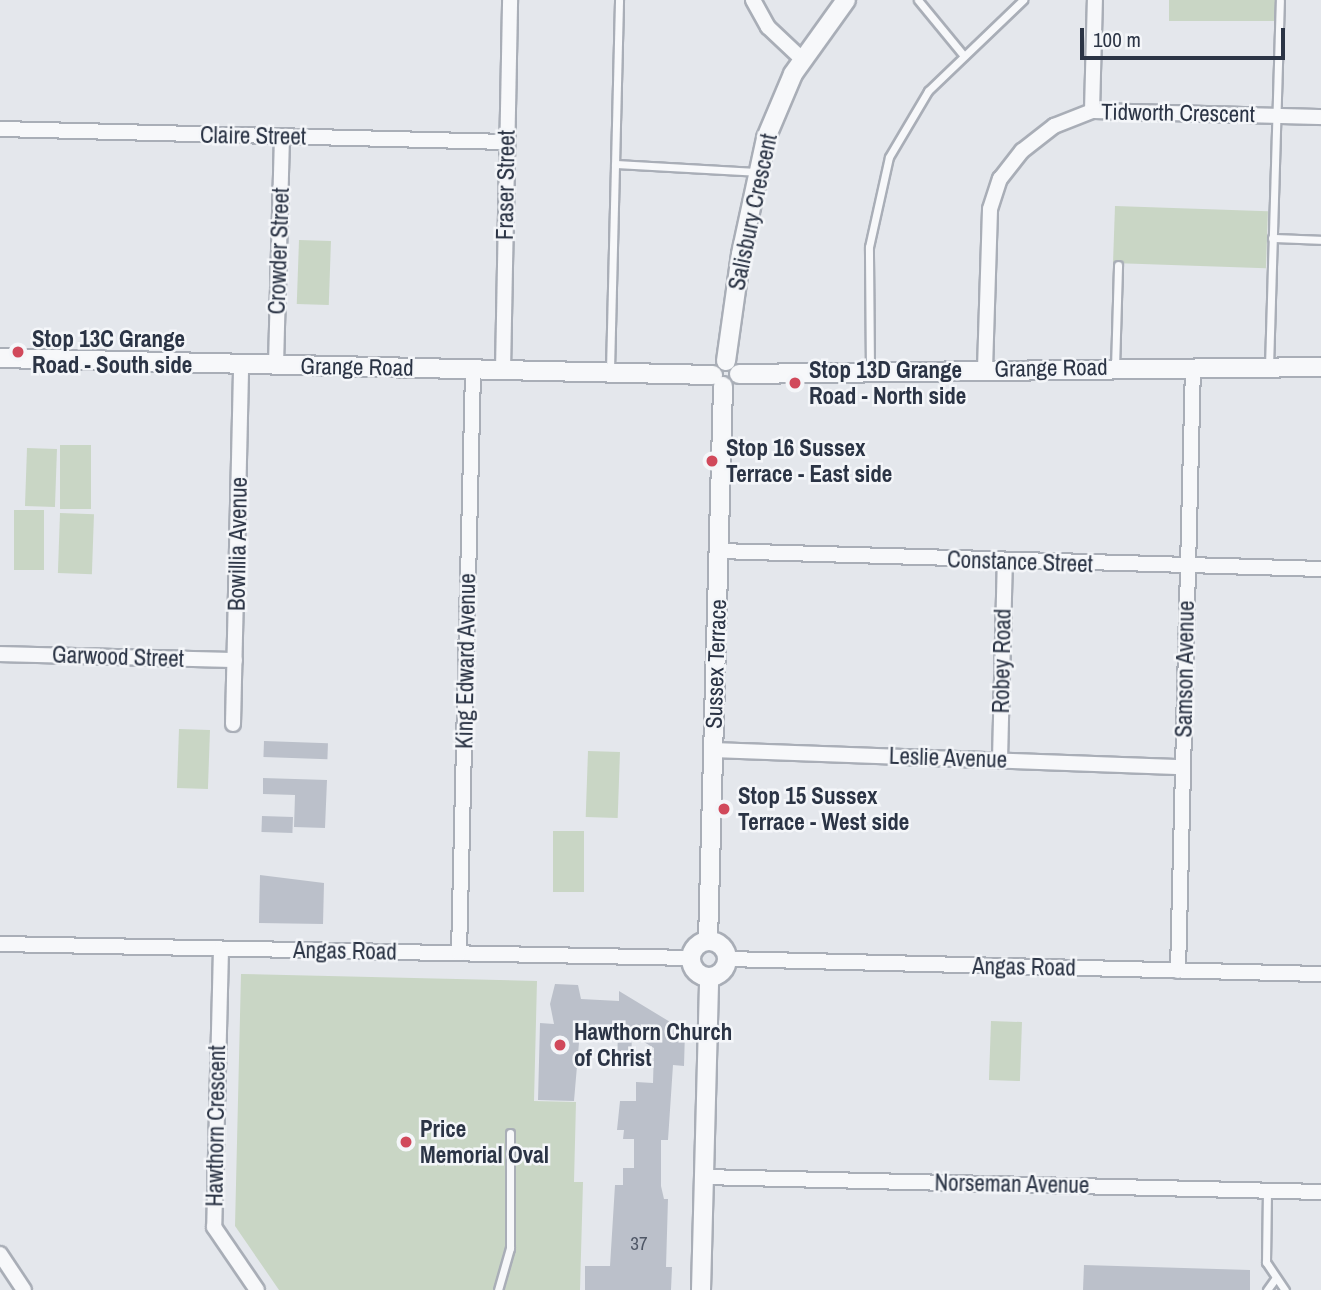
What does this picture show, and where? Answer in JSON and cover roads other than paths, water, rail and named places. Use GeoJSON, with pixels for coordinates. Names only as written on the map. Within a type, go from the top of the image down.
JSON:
{"type":"FeatureCollection","features":[{"type":"Feature","properties":{"kind":"street","name":"Fraser Street"},"geometry":{"type":"LineString","coordinates":[[503,370],[510,0]]}},
{"type":"Feature","properties":{"kind":"street"},"geometry":{"type":"LineString","coordinates":[[753,0],[768,27],[802,59]]}},
{"type":"Feature","properties":{"kind":"street","name":"Salisbury Crescent"},"geometry":{"type":"LineString","coordinates":[[733,368],[757,172],[774,113],[802,59],[846,0]]}},
{"type":"Feature","properties":{"kind":"street"},"geometry":{"type":"LineString","coordinates":[[1092,111],[1095,0]]}},
{"type":"Feature","properties":{"kind":"street","name":"Tidworth Crescent"},"geometry":{"type":"LineString","coordinates":[[985,369],[990,209],[1000,179],[1022,151],[1054,126],[1092,111],[1321,117]]}},
{"type":"Feature","properties":{"kind":"street","name":"Claire Street"},"geometry":{"type":"LineString","coordinates":[[0,129],[506,142]]}},
{"type":"Feature","properties":{"kind":"street","name":"Crowder Street"},"geometry":{"type":"LineString","coordinates":[[276,365],[282,137]]}},
{"type":"Feature","properties":{"kind":"street","name":"Grange Road"},"geometry":{"type":"LineString","coordinates":[[0,358],[610,373],[718,381]]}},
{"type":"Feature","properties":{"kind":"street","name":"Bowillia Avenue"},"geometry":{"type":"LineString","coordinates":[[233,724],[241,364]]}},
{"type":"Feature","properties":{"kind":"street","name":"Samson Avenue"},"geometry":{"type":"LineString","coordinates":[[1178,971],[1193,367]]}},
{"type":"Feature","properties":{"kind":"street","name":"Grange Road"},"geometry":{"type":"LineString","coordinates":[[733,368],[870,370],[1321,367]]}},
{"type":"Feature","properties":{"kind":"street"},"geometry":{"type":"LineString","coordinates":[[718,381],[734,384],[733,368]]}},
{"type":"Feature","properties":{"kind":"street","name":"King Edward Avenue"},"geometry":{"type":"LineString","coordinates":[[459,953],[473,370]]}},
{"type":"Feature","properties":{"kind":"street","name":"Sussex Terrace"},"geometry":{"type":"LineString","coordinates":[[708,942],[719,551],[718,381]]}},
{"type":"Feature","properties":{"kind":"street","name":"Constance Street"},"geometry":{"type":"LineString","coordinates":[[719,551],[1005,562],[1321,569]]}},
{"type":"Feature","properties":{"kind":"street","name":"Robey Road"},"geometry":{"type":"LineString","coordinates":[[1000,760],[1005,562]]}},
{"type":"Feature","properties":{"kind":"street","name":"Garwood Street"},"geometry":{"type":"LineString","coordinates":[[0,654],[235,660]]}},
{"type":"Feature","properties":{"kind":"street","name":"Leslie Avenue"},"geometry":{"type":"LineString","coordinates":[[713,750],[1183,767]]}},
{"type":"Feature","properties":{"kind":"street"},"geometry":{"type":"LineString","coordinates":[[708,942],[720,945],[727,959],[724,970],[709,977],[694,970],[691,958],[696,946],[708,942]]}},
{"type":"Feature","properties":{"kind":"street","name":"Angas Road"},"geometry":{"type":"LineString","coordinates":[[0,944],[691,958]]}},
{"type":"Feature","properties":{"kind":"street","name":"Hawthorn Crescent"},"geometry":{"type":"LineString","coordinates":[[221,949],[214,1227],[257,1290]]}},
{"type":"Feature","properties":{"kind":"street","name":"Angas Road"},"geometry":{"type":"LineString","coordinates":[[727,959],[1321,974]]}},
{"type":"Feature","properties":{"kind":"street"},"geometry":{"type":"LineString","coordinates":[[701,1290],[709,977]]}},
{"type":"Feature","properties":{"kind":"street","name":"Norseman Avenue"},"geometry":{"type":"LineString","coordinates":[[703,1177],[1321,1192]]}},
{"type":"Feature","properties":{"kind":"street"},"geometry":{"type":"LineString","coordinates":[[0,1254],[24,1290]]}},
{"type":"Feature","properties":{"kind":"lane"},"geometry":{"type":"LineString","coordinates":[[610,373],[619,0]]}},
{"type":"Feature","properties":{"kind":"lane"},"geometry":{"type":"LineString","coordinates":[[918,0],[964,56]]}},
{"type":"Feature","properties":{"kind":"lane"},"geometry":{"type":"LineString","coordinates":[[870,370],[869,247],[889,157],[928,91],[1023,0]]}},
{"type":"Feature","properties":{"kind":"lane"},"geometry":{"type":"LineString","coordinates":[[1269,367],[1280,0]]}},
{"type":"Feature","properties":{"kind":"lane"},"geometry":{"type":"LineString","coordinates":[[615,164],[757,172]]}},
{"type":"Feature","properties":{"kind":"lane"},"geometry":{"type":"LineString","coordinates":[[1272,238],[1321,240]]}},
{"type":"Feature","properties":{"kind":"lane"},"geometry":{"type":"LineString","coordinates":[[1115,368],[1118,265]]}},
{"type":"Feature","properties":{"kind":"lane"},"geometry":{"type":"LineString","coordinates":[[498,1290],[512,1231],[510,1133]]}},
{"type":"Feature","properties":{"kind":"lane"},"geometry":{"type":"LineString","coordinates":[[1267,1191],[1266,1256],[1275,1279],[1285,1290]]}},
{"type":"Feature","properties":{"kind":"lane"},"geometry":{"type":"LineString","coordinates":[[1267,1290],[1275,1279]]}},
{"type":"Feature","properties":{"kind":"place","name":"Stop 13C Grange Road - South side"},"geometry":{"type":"Point","coordinates":[18,352]}},
{"type":"Feature","properties":{"kind":"place","name":"Stop 13D Grange Road - North side"},"geometry":{"type":"Point","coordinates":[795,383]}},
{"type":"Feature","properties":{"kind":"place","name":"Stop 16 Sussex Terrace - East side"},"geometry":{"type":"Point","coordinates":[712,461]}},
{"type":"Feature","properties":{"kind":"place","name":"Stop 15 Sussex Terrace - West side"},"geometry":{"type":"Point","coordinates":[724,809]}},
{"type":"Feature","properties":{"kind":"place","name":"Hawthorn Church of Christ"},"geometry":{"type":"Point","coordinates":[560,1045]}},
{"type":"Feature","properties":{"kind":"place","name":"Price Memorial Oval"},"geometry":{"type":"Point","coordinates":[406,1142]}}]}
